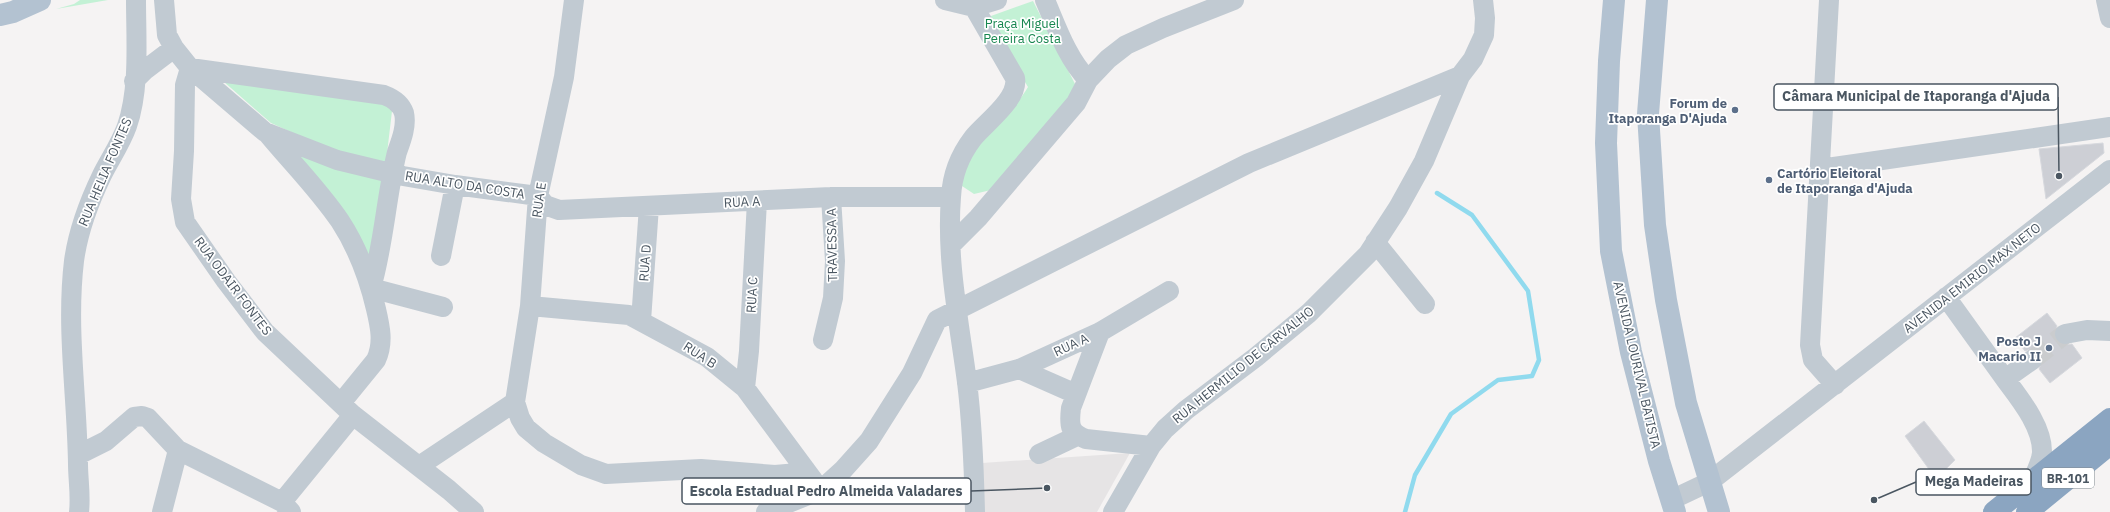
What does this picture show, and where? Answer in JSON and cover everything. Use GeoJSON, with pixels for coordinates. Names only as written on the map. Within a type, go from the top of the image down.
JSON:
{"type":"FeatureCollection","features":[{"type":"Feature","properties":{"kind":"highway","name":"BR-101"},"geometry":{"type":"LineString","coordinates":[[1994,512],[2110,419]]}},
{"type":"Feature","properties":{"kind":"highway","name":"BR-101"},"geometry":{"type":"LineString","coordinates":[[2027,512],[2110,444]]}},
{"type":"Feature","properties":{"kind":"main road"},"geometry":{"type":"LineString","coordinates":[[0,14],[13,12],[40,0]]}},
{"type":"Feature","properties":{"kind":"main road","name":"AVENIDA LOURIVAL BATISTA"},"geometry":{"type":"LineString","coordinates":[[1614,0],[1609,61],[1606,143],[1611,251],[1631,352],[1673,506]]}},
{"type":"Feature","properties":{"kind":"main road"},"geometry":{"type":"LineString","coordinates":[[1657,0],[1648,114],[1655,226],[1666,300],[1686,402],[1719,512]]}},
{"type":"Feature","properties":{"kind":"street","name":"RUA HELIA FONTES"},"geometry":{"type":"LineString","coordinates":[[79,512],[71,299],[76,248],[80,231],[102,176],[127,128],[131,112],[134,81],[136,0]]}},
{"type":"Feature","properties":{"kind":"street"},"geometry":{"type":"LineString","coordinates":[[78,455],[106,441],[134,416],[139,415],[148,418],[178,450],[286,507],[376,360],[381,343],[379,323],[371,288],[353,245],[341,222],[265,132],[190,68],[174,48],[167,35],[164,0]]}},
{"type":"Feature","properties":{"kind":"street","name":"RUA E"},"geometry":{"type":"LineString","coordinates":[[516,402],[530,306],[538,196],[564,77],[574,0]]}},
{"type":"Feature","properties":{"kind":"street"},"geometry":{"type":"LineString","coordinates":[[945,0],[974,7],[997,0]]}},
{"type":"Feature","properties":{"kind":"street"},"geometry":{"type":"LineString","coordinates":[[1045,0],[1063,42],[1079,70],[1088,80]]}},
{"type":"Feature","properties":{"kind":"street"},"geometry":{"type":"LineString","coordinates":[[951,245],[978,218],[1076,103],[1088,80],[1108,59],[1126,45],[1163,28],[1234,0]]}},
{"type":"Feature","properties":{"kind":"street","name":"RUA HERMILIO DE CARVALHO"},"geometry":{"type":"LineString","coordinates":[[1113,512],[1151,446],[1165,429],[1186,410],[1256,357],[1309,312],[1368,254],[1398,208],[1424,161],[1460,76],[1473,59],[1484,34],[1485,18],[1483,0]]}},
{"type":"Feature","properties":{"kind":"street"},"geometry":{"type":"LineString","coordinates":[[1830,0],[1810,345],[1814,360],[1835,386]]}},
{"type":"Feature","properties":{"kind":"street"},"geometry":{"type":"LineString","coordinates":[[2106,0],[2110,18]]}},
{"type":"Feature","properties":{"kind":"street"},"geometry":{"type":"LineString","coordinates":[[974,7],[1015,78],[1016,84],[1010,97],[972,139],[962,155],[955,172],[951,197],[951,245],[956,311],[967,383],[974,511]]}},
{"type":"Feature","properties":{"kind":"street"},"geometry":{"type":"LineString","coordinates":[[134,81],[145,70],[174,48]]}},
{"type":"Feature","properties":{"kind":"street"},"geometry":{"type":"LineString","coordinates":[[190,68],[392,98],[404,112],[405,122],[392,173],[371,288]]}},
{"type":"Feature","properties":{"kind":"street","name":"RUA ODAIR FONTES"},"geometry":{"type":"LineString","coordinates":[[190,68],[184,86],[184,151],[180,199],[186,222],[230,287],[266,332],[347,409],[474,512]]}},
{"type":"Feature","properties":{"kind":"street"},"geometry":{"type":"LineString","coordinates":[[766,512],[795,506],[821,490],[843,470],[869,441],[893,406],[912,373],[937,320],[1249,163],[1460,76]]}},
{"type":"Feature","properties":{"kind":"street"},"geometry":{"type":"LineString","coordinates":[[1820,169],[2110,127]]}},
{"type":"Feature","properties":{"kind":"street","name":"RUA ALTO DA COSTA"},"geometry":{"type":"LineString","coordinates":[[265,132],[337,160],[392,173],[455,185],[538,196]]}},
{"type":"Feature","properties":{"kind":"street","name":"AVENIDA EMIRIO MAX NETO"},"geometry":{"type":"LineString","coordinates":[[1673,506],[1709,482],[1835,386],[2110,170]]}},
{"type":"Feature","properties":{"kind":"street"},"geometry":{"type":"LineString","coordinates":[[441,256],[455,185]]}},
{"type":"Feature","properties":{"kind":"street","name":"RUA A"},"geometry":{"type":"LineString","coordinates":[[538,196],[545,205],[559,210],[831,197],[951,197]]}},
{"type":"Feature","properties":{"kind":"street","name":"TRAVESSA A"},"geometry":{"type":"LineString","coordinates":[[823,340],[832,298],[835,261],[831,197]]}},
{"type":"Feature","properties":{"kind":"street","name":"RUA C"},"geometry":{"type":"LineString","coordinates":[[745,388],[749,351],[757,201]]}},
{"type":"Feature","properties":{"kind":"street","name":"RUA D"},"geometry":{"type":"LineString","coordinates":[[641,321],[649,206]]}},
{"type":"Feature","properties":{"kind":"street"},"geometry":{"type":"LineString","coordinates":[[1375,242],[1425,304]]}},
{"type":"Feature","properties":{"kind":"street"},"geometry":{"type":"LineString","coordinates":[[371,288],[443,307]]}},
{"type":"Feature","properties":{"kind":"street","name":"RUA A"},"geometry":{"type":"LineString","coordinates":[[967,383],[1019,369],[1100,332],[1169,291]]}},
{"type":"Feature","properties":{"kind":"street"},"geometry":{"type":"LineString","coordinates":[[1946,298],[2028,411],[2039,436],[2042,453],[2031,482]]}},
{"type":"Feature","properties":{"kind":"street","name":"RUA B"},"geometry":{"type":"LineString","coordinates":[[530,306],[629,315],[707,358],[745,388],[821,490]]}},
{"type":"Feature","properties":{"kind":"street"},"geometry":{"type":"LineString","coordinates":[[2065,334],[2087,330],[2110,331]]}},
{"type":"Feature","properties":{"kind":"street"},"geometry":{"type":"LineString","coordinates":[[1100,332],[1071,408],[1071,429],[1077,436],[1086,439],[1151,446]]}},
{"type":"Feature","properties":{"kind":"street"},"geometry":{"type":"LineString","coordinates":[[2005,379],[2032,360]]}},
{"type":"Feature","properties":{"kind":"street"},"geometry":{"type":"LineString","coordinates":[[1019,369],[1076,394]]}},
{"type":"Feature","properties":{"kind":"street"},"geometry":{"type":"LineString","coordinates":[[419,466],[516,402],[520,418],[526,428],[544,443],[581,465],[597,472],[606,474],[701,469],[775,475],[798,473],[806,470]]}},
{"type":"Feature","properties":{"kind":"street"},"geometry":{"type":"LineString","coordinates":[[1039,454],[1077,436]]}},
{"type":"Feature","properties":{"kind":"street"},"geometry":{"type":"LineString","coordinates":[[162,512],[178,450]]}},
{"type":"Feature","properties":{"kind":"shaded area"},"geometry":{"type":"Polygon","coordinates":[[[1130,453],[1097,512],[984,512],[982,463],[1130,453]]]}},
{"type":"Feature","properties":{"kind":"green space"},"geometry":{"type":"Polygon","coordinates":[[[80,0],[108,0],[56,9],[74,4],[80,0]]]}},
{"type":"Feature","properties":{"kind":"green space","name":"Praça Miguel Pereira Costa"},"geometry":{"type":"Polygon","coordinates":[[[1033,1],[1075,84],[1076,94],[991,190],[974,194],[962,186],[964,171],[970,158],[978,145],[1010,111],[1028,87],[989,22],[991,16],[1033,1]]]}},
{"type":"Feature","properties":{"kind":"green space"},"geometry":{"type":"Polygon","coordinates":[[[215,74],[382,101],[392,111],[386,162],[335,152],[271,123],[215,74]]]}},
{"type":"Feature","properties":{"kind":"green space"},"geometry":{"type":"Polygon","coordinates":[[[290,147],[384,177],[373,275],[290,147]]]}},
{"type":"Feature","properties":{"kind":"building"},"geometry":{"type":"Polygon","coordinates":[[[2103,143],[2104,153],[2046,199],[2039,149],[2103,143]]]}},
{"type":"Feature","properties":{"kind":"building","name":"Posto J Macario II"},"geometry":{"type":"Polygon","coordinates":[[[2047,313],[2057,326],[2054,336],[2056,341],[2062,345],[2072,344],[2082,358],[2050,383],[2039,369],[2043,359],[2041,353],[2031,349],[2025,351],[2015,338],[2047,313]]]}},
{"type":"Feature","properties":{"kind":"building"},"geometry":{"type":"Polygon","coordinates":[[[1924,421],[1955,460],[1936,479],[1905,436],[1924,421]]]}},
{"type":"Feature","properties":{"kind":"waterway"},"geometry":{"type":"LineString","coordinates":[[1405,512],[1415,475],[1451,414],[1498,380],[1532,376],[1539,360],[1528,291],[1472,215],[1437,193]]}},
{"type":"Feature","properties":{"kind":"tunnel"},"geometry":{"type":"LineString","coordinates":[[2032,360],[2065,334]]}},
{"type":"Feature","properties":{"kind":"place","name":"Forum de Itaporanga D'Ajuda"},"geometry":{"type":"Point","coordinates":[1735,110]}},
{"type":"Feature","properties":{"kind":"place","name":"Câmara Municipal de Itaporanga d'Ajuda"},"geometry":{"type":"Point","coordinates":[2059,176]}},
{"type":"Feature","properties":{"kind":"place","name":"Cartório Eleitoral de Itaporanga d'Ajuda"},"geometry":{"type":"Point","coordinates":[1769,180]}},
{"type":"Feature","properties":{"kind":"place","name":"Posto J Macario II"},"geometry":{"type":"Point","coordinates":[2049,348]}},
{"type":"Feature","properties":{"kind":"place","name":"Escola Estadual Pedro Almeida Valadares"},"geometry":{"type":"Point","coordinates":[1047,488]}},
{"type":"Feature","properties":{"kind":"place","name":"Mega Madeiras"},"geometry":{"type":"Point","coordinates":[1874,500]}}]}
